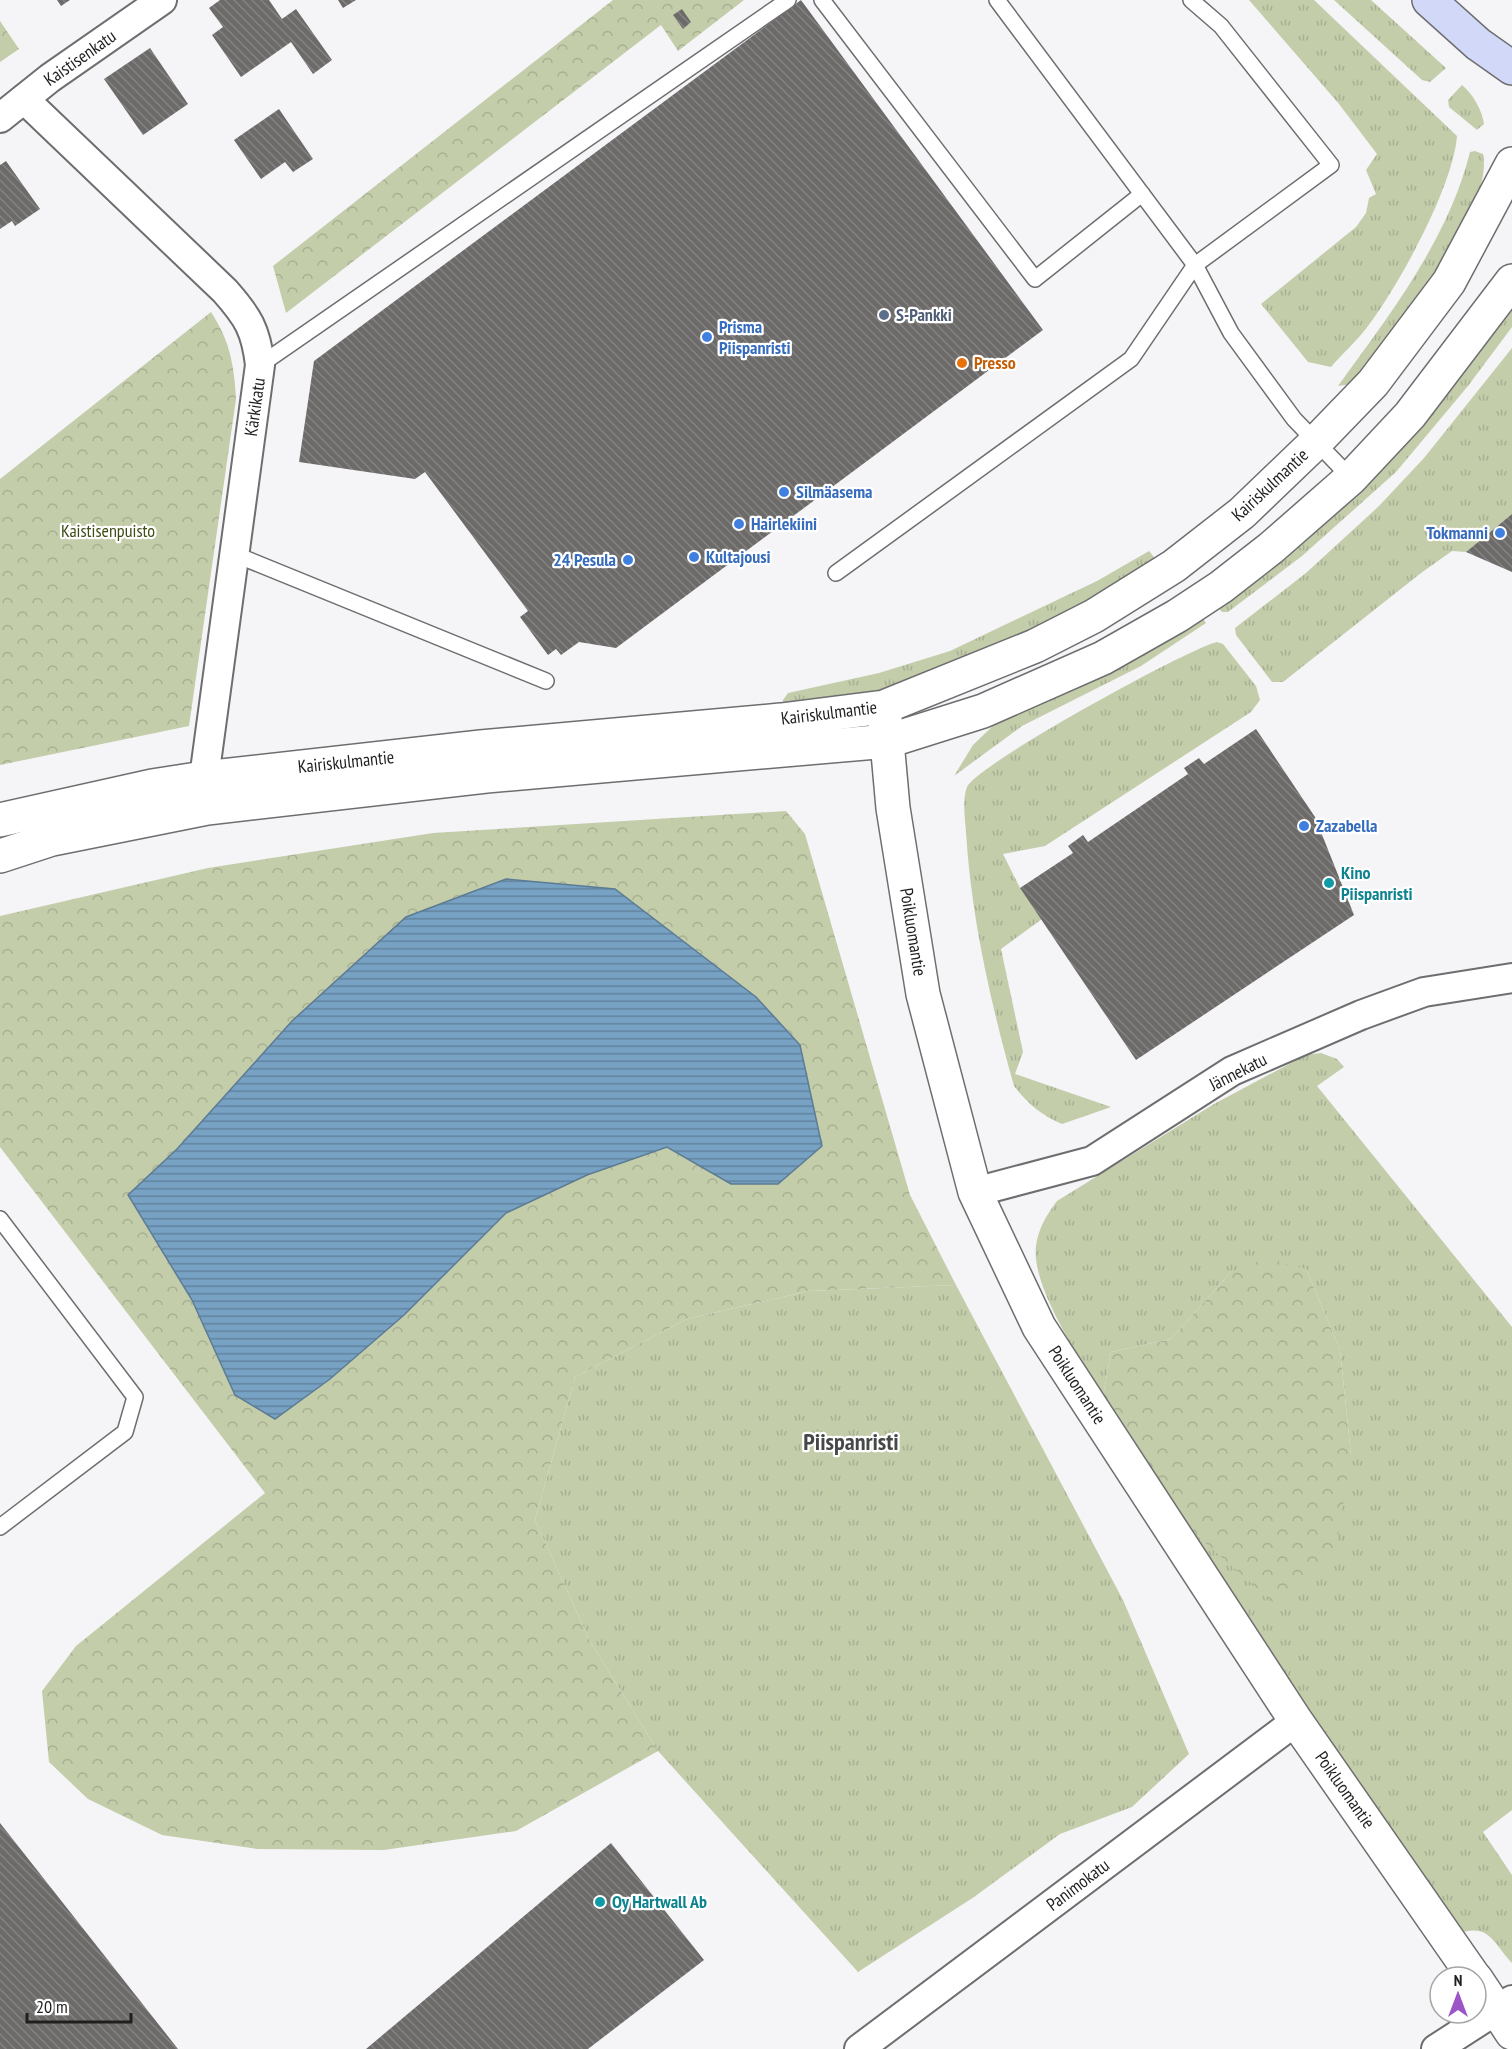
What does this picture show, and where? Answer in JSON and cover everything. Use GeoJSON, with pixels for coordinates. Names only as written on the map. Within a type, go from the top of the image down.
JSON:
{"type":"FeatureCollection","features":[{"type":"Feature","properties":{"kind":"main road"},"geometry":{"type":"LineString","coordinates":[[1429,0],[1478,44],[1512,68]]}},
{"type":"Feature","properties":{"kind":"street","name":"Kaistisenkatu"},"geometry":{"type":"LineString","coordinates":[[0,118],[162,0]]}},
{"type":"Feature","properties":{"kind":"street","name":"Kärkikatu"},"geometry":{"type":"LineString","coordinates":[[24,99],[239,307],[251,323],[260,365],[205,793]]}},
{"type":"Feature","properties":{"kind":"street","name":"Kairiskulmantie"},"geometry":{"type":"LineString","coordinates":[[0,856],[205,793],[481,747],[781,720],[884,707],[1035,646],[1134,593],[1174,567],[1242,513],[1316,442],[1373,383],[1449,282],[1512,165]]}},
{"type":"Feature","properties":{"kind":"street","name":"Kairiskulmantie"},"geometry":{"type":"LineString","coordinates":[[0,820],[152,786],[205,793],[486,776],[888,741],[983,711],[1103,658],[1177,616],[1221,587],[1271,548],[1351,478],[1410,415],[1512,281]]}},
{"type":"Feature","properties":{"kind":"street","name":"Poikluomantie"},"geometry":{"type":"LineString","coordinates":[[884,707],[893,808],[923,994],[975,1192],[1039,1327],[1296,1721],[1466,1965]]}},
{"type":"Feature","properties":{"kind":"street","name":"Jännekatu"},"geometry":{"type":"LineString","coordinates":[[975,1192],[1092,1161],[1232,1071],[1361,1015],[1424,992],[1512,978]]}},
{"type":"Feature","properties":{"kind":"street","name":"Panimokatu"},"geometry":{"type":"LineString","coordinates":[[859,2049],[1296,1721]]}},
{"type":"Feature","properties":{"kind":"street","name":"Poikluomantie"},"geometry":{"type":"LineString","coordinates":[[1488,1993],[1507,2014]]}},
{"type":"Feature","properties":{"kind":"street"},"geometry":{"type":"LineString","coordinates":[[1436,2049],[1507,2014]]}},
{"type":"Feature","properties":{"kind":"lane"},"geometry":{"type":"LineString","coordinates":[[260,365],[788,0]]}},
{"type":"Feature","properties":{"kind":"lane"},"geometry":{"type":"LineString","coordinates":[[822,0],[1035,279],[1142,194]]}},
{"type":"Feature","properties":{"kind":"lane"},"geometry":{"type":"LineString","coordinates":[[997,0],[1195,265],[1232,333],[1294,419],[1351,478]]}},
{"type":"Feature","properties":{"kind":"lane"},"geometry":{"type":"LineString","coordinates":[[836,573],[1131,359],[1195,265],[1330,165],[1221,26],[1191,0]]}},
{"type":"Feature","properties":{"kind":"lane"},"geometry":{"type":"LineString","coordinates":[[234,554],[546,681]]}},
{"type":"Feature","properties":{"kind":"lane"},"geometry":{"type":"LineString","coordinates":[[0,1219],[135,1397],[125,1432],[0,1527]]}},
{"type":"Feature","properties":{"kind":"green space"},"geometry":{"type":"Polygon","coordinates":[[[613,0],[744,0],[678,51],[661,25],[286,313],[273,266],[613,0]]]}},
{"type":"Feature","properties":{"kind":"green space"},"geometry":{"type":"Polygon","coordinates":[[[1249,0],[1314,0],[1457,136],[1446,181],[1409,261],[1368,326],[1331,367],[1308,362],[1261,304],[1356,227],[1366,213],[1369,198],[1376,194],[1366,170],[1377,154],[1339,104],[1249,0]]]}},
{"type":"Feature","properties":{"kind":"green space"},"geometry":{"type":"Polygon","coordinates":[[[1334,0],[1371,0],[1446,68],[1430,82],[1422,80],[1334,0]]]}},
{"type":"Feature","properties":{"kind":"green space"},"geometry":{"type":"Polygon","coordinates":[[[0,21],[19,49],[0,62],[0,21]]]}},
{"type":"Feature","properties":{"kind":"green space"},"geometry":{"type":"Polygon","coordinates":[[[1462,85],[1473,98],[1481,113],[1484,124],[1477,130],[1449,107],[1448,100],[1462,85]]]}},
{"type":"Feature","properties":{"kind":"green space"},"geometry":{"type":"Polygon","coordinates":[[[1470,152],[1483,154],[1482,179],[1473,208],[1456,240],[1412,306],[1352,384],[1338,386],[1397,304],[1432,246],[1460,184],[1470,152]]]}},
{"type":"Feature","properties":{"kind":"green space"},"geometry":{"type":"Polygon","coordinates":[[[1512,296],[1512,327],[1468,386],[1396,472],[1302,556],[1228,612],[1222,612],[1217,606],[1512,296]]]}},
{"type":"Feature","properties":{"kind":"green space","name":"Kaistisenpuisto"},"geometry":{"type":"Polygon","coordinates":[[[211,312],[227,343],[234,375],[236,399],[189,726],[0,765],[0,479],[211,312]]]}},
{"type":"Feature","properties":{"kind":"green space"},"geometry":{"type":"Polygon","coordinates":[[[1512,348],[1512,514],[1466,552],[1452,551],[1421,573],[1283,682],[1272,682],[1236,635],[1235,628],[1306,573],[1379,506],[1424,458],[1512,348]]]}},
{"type":"Feature","properties":{"kind":"green space"},"geometry":{"type":"Polygon","coordinates":[[[1149,551],[1158,562],[1107,598],[955,669],[871,693],[783,711],[783,700],[788,693],[879,673],[950,651],[1097,581],[1149,551]]]}},
{"type":"Feature","properties":{"kind":"green space"},"geometry":{"type":"Polygon","coordinates":[[[1198,611],[1206,623],[1141,666],[1022,726],[954,776],[973,745],[1000,719],[1198,611]]]}},
{"type":"Feature","properties":{"kind":"green space"},"geometry":{"type":"Polygon","coordinates":[[[1217,642],[1223,644],[1256,686],[1260,700],[1251,712],[1045,846],[1003,854],[1020,888],[1042,919],[1001,949],[1023,1052],[1015,1074],[1111,1107],[1062,1124],[1035,1108],[1014,1086],[990,992],[977,928],[965,815],[967,787],[979,775],[1042,733],[1127,685],[1198,649],[1217,642]]]}},
{"type":"Feature","properties":{"kind":"green space"},"geometry":{"type":"Polygon","coordinates":[[[786,811],[805,834],[910,1195],[956,1285],[809,1291],[687,1319],[575,1377],[535,1520],[590,1641],[658,1751],[516,1831],[384,1850],[257,1849],[162,1835],[88,1799],[49,1762],[42,1691],[76,1646],[265,1493],[0,1147],[0,916],[208,868],[433,833],[786,811]],[[688,948],[177,1149],[128,1195],[192,1300],[235,1394],[275,1419],[330,1379],[404,1315],[506,1213],[587,1175],[667,1147],[731,1184],[777,1184],[756,997],[688,948]]]}},
{"type":"Feature","properties":{"kind":"green space"},"geometry":{"type":"Polygon","coordinates":[[[1321,1053],[1337,1059],[1344,1067],[1317,1086],[1512,1327],[1512,1810],[1483,1832],[1512,1875],[1512,1963],[1494,1941],[1483,1932],[1466,1931],[1455,1935],[1180,1521],[1351,1455],[1340,1350],[1306,1269],[1231,1272],[1171,1339],[1111,1352],[1103,1397],[1049,1303],[1037,1263],[1036,1246],[1039,1234],[1046,1216],[1057,1201],[1214,1104],[1306,1055],[1321,1053]]]}},
{"type":"Feature","properties":{"kind":"green space"},"geometry":{"type":"Polygon","coordinates":[[[1266,1258],[1306,1269],[1340,1350],[1351,1455],[1337,1543],[1317,1580],[1273,1602],[1180,1521],[1103,1397],[1111,1352],[1171,1339],[1231,1272],[1266,1258]]]}},
{"type":"Feature","properties":{"kind":"green space"},"geometry":{"type":"Polygon","coordinates":[[[956,1285],[1123,1600],[1189,1754],[1132,1807],[1060,1834],[974,1897],[858,1972],[658,1751],[590,1641],[535,1520],[575,1377],[687,1319],[809,1291],[956,1285]]]}},
{"type":"Feature","properties":{"kind":"water"},"geometry":{"type":"Polygon","coordinates":[[[506,879],[615,889],[756,997],[800,1045],[822,1146],[778,1184],[731,1184],[667,1147],[587,1175],[506,1213],[404,1315],[330,1379],[275,1419],[235,1395],[192,1300],[128,1195],[177,1149],[292,1021],[406,917],[506,879]]]}},
{"type":"Feature","properties":{"kind":"building"},"geometry":{"type":"Polygon","coordinates":[[[57,0],[70,0],[61,6],[57,0]]]}},
{"type":"Feature","properties":{"kind":"building"},"geometry":{"type":"Polygon","coordinates":[[[220,0],[269,0],[282,19],[296,9],[332,60],[313,74],[291,42],[241,77],[212,35],[223,27],[209,8],[220,0]]]}},
{"type":"Feature","properties":{"kind":"building"},"geometry":{"type":"Polygon","coordinates":[[[338,0],[356,0],[343,8],[338,0]]]}},
{"type":"Feature","properties":{"kind":"building"},"geometry":{"type":"Polygon","coordinates":[[[801,0],[1043,330],[616,648],[579,642],[561,655],[556,649],[548,655],[520,617],[528,611],[425,472],[415,479],[299,462],[314,361],[801,0]]]}},
{"type":"Feature","properties":{"kind":"building"},"geometry":{"type":"Polygon","coordinates":[[[682,9],[691,22],[683,29],[673,15],[682,9]]]}},
{"type":"Feature","properties":{"kind":"building"},"geometry":{"type":"Polygon","coordinates":[[[150,48],[188,104],[143,135],[104,79],[150,48]]]}},
{"type":"Feature","properties":{"kind":"building"},"geometry":{"type":"Polygon","coordinates":[[[279,109],[313,159],[293,172],[285,162],[261,179],[234,140],[279,109]]]}},
{"type":"Feature","properties":{"kind":"building"},"geometry":{"type":"Polygon","coordinates":[[[6,161],[40,209],[15,226],[12,221],[0,229],[0,165],[6,161]]]}},
{"type":"Feature","properties":{"kind":"building","name":"Tokmanni"},"geometry":{"type":"Polygon","coordinates":[[[1512,514],[1512,572],[1466,552],[1512,514]]]}},
{"type":"Feature","properties":{"kind":"building"},"geometry":{"type":"Polygon","coordinates":[[[1256,729],[1315,817],[1354,915],[1136,1060],[1020,888],[1073,853],[1068,846],[1083,835],[1088,842],[1188,774],[1184,768],[1199,758],[1204,764],[1256,729]]]}},
{"type":"Feature","properties":{"kind":"building"},"geometry":{"type":"Polygon","coordinates":[[[0,1823],[178,2049],[0,2049],[0,1823]]]}},
{"type":"Feature","properties":{"kind":"building","name":"Oy Hartwall Ab"},"geometry":{"type":"Polygon","coordinates":[[[611,1843],[704,1960],[588,2049],[366,2049],[611,1843]]]}},
{"type":"Feature","properties":{"kind":"place","name":"S-Pankki"},"geometry":{"type":"Point","coordinates":[884,315]}},
{"type":"Feature","properties":{"kind":"place","name":"Prisma Piispanristi"},"geometry":{"type":"Point","coordinates":[707,337]}},
{"type":"Feature","properties":{"kind":"place","name":"Presso"},"geometry":{"type":"Point","coordinates":[962,363]}},
{"type":"Feature","properties":{"kind":"place","name":"Silmäasema"},"geometry":{"type":"Point","coordinates":[784,492]}},
{"type":"Feature","properties":{"kind":"place","name":"Hairlekiini"},"geometry":{"type":"Point","coordinates":[739,524]}},
{"type":"Feature","properties":{"kind":"place","name":"Tokmanni"},"geometry":{"type":"Point","coordinates":[1500,533]}},
{"type":"Feature","properties":{"kind":"place","name":"Kultajousi"},"geometry":{"type":"Point","coordinates":[694,557]}},
{"type":"Feature","properties":{"kind":"place","name":"24 Pesula"},"geometry":{"type":"Point","coordinates":[628,560]}},
{"type":"Feature","properties":{"kind":"place","name":"Zazabella"},"geometry":{"type":"Point","coordinates":[1304,826]}},
{"type":"Feature","properties":{"kind":"place","name":"Kino Piispanristi"},"geometry":{"type":"Point","coordinates":[1329,883]}},
{"type":"Feature","properties":{"kind":"place","name":"Oy Hartwall Ab"},"geometry":{"type":"Point","coordinates":[600,1902]}},
{"type":"Feature","properties":{"kind":"district","name":"Piispanristi"},"geometry":{"type":"Point","coordinates":[851,1442]}}]}
